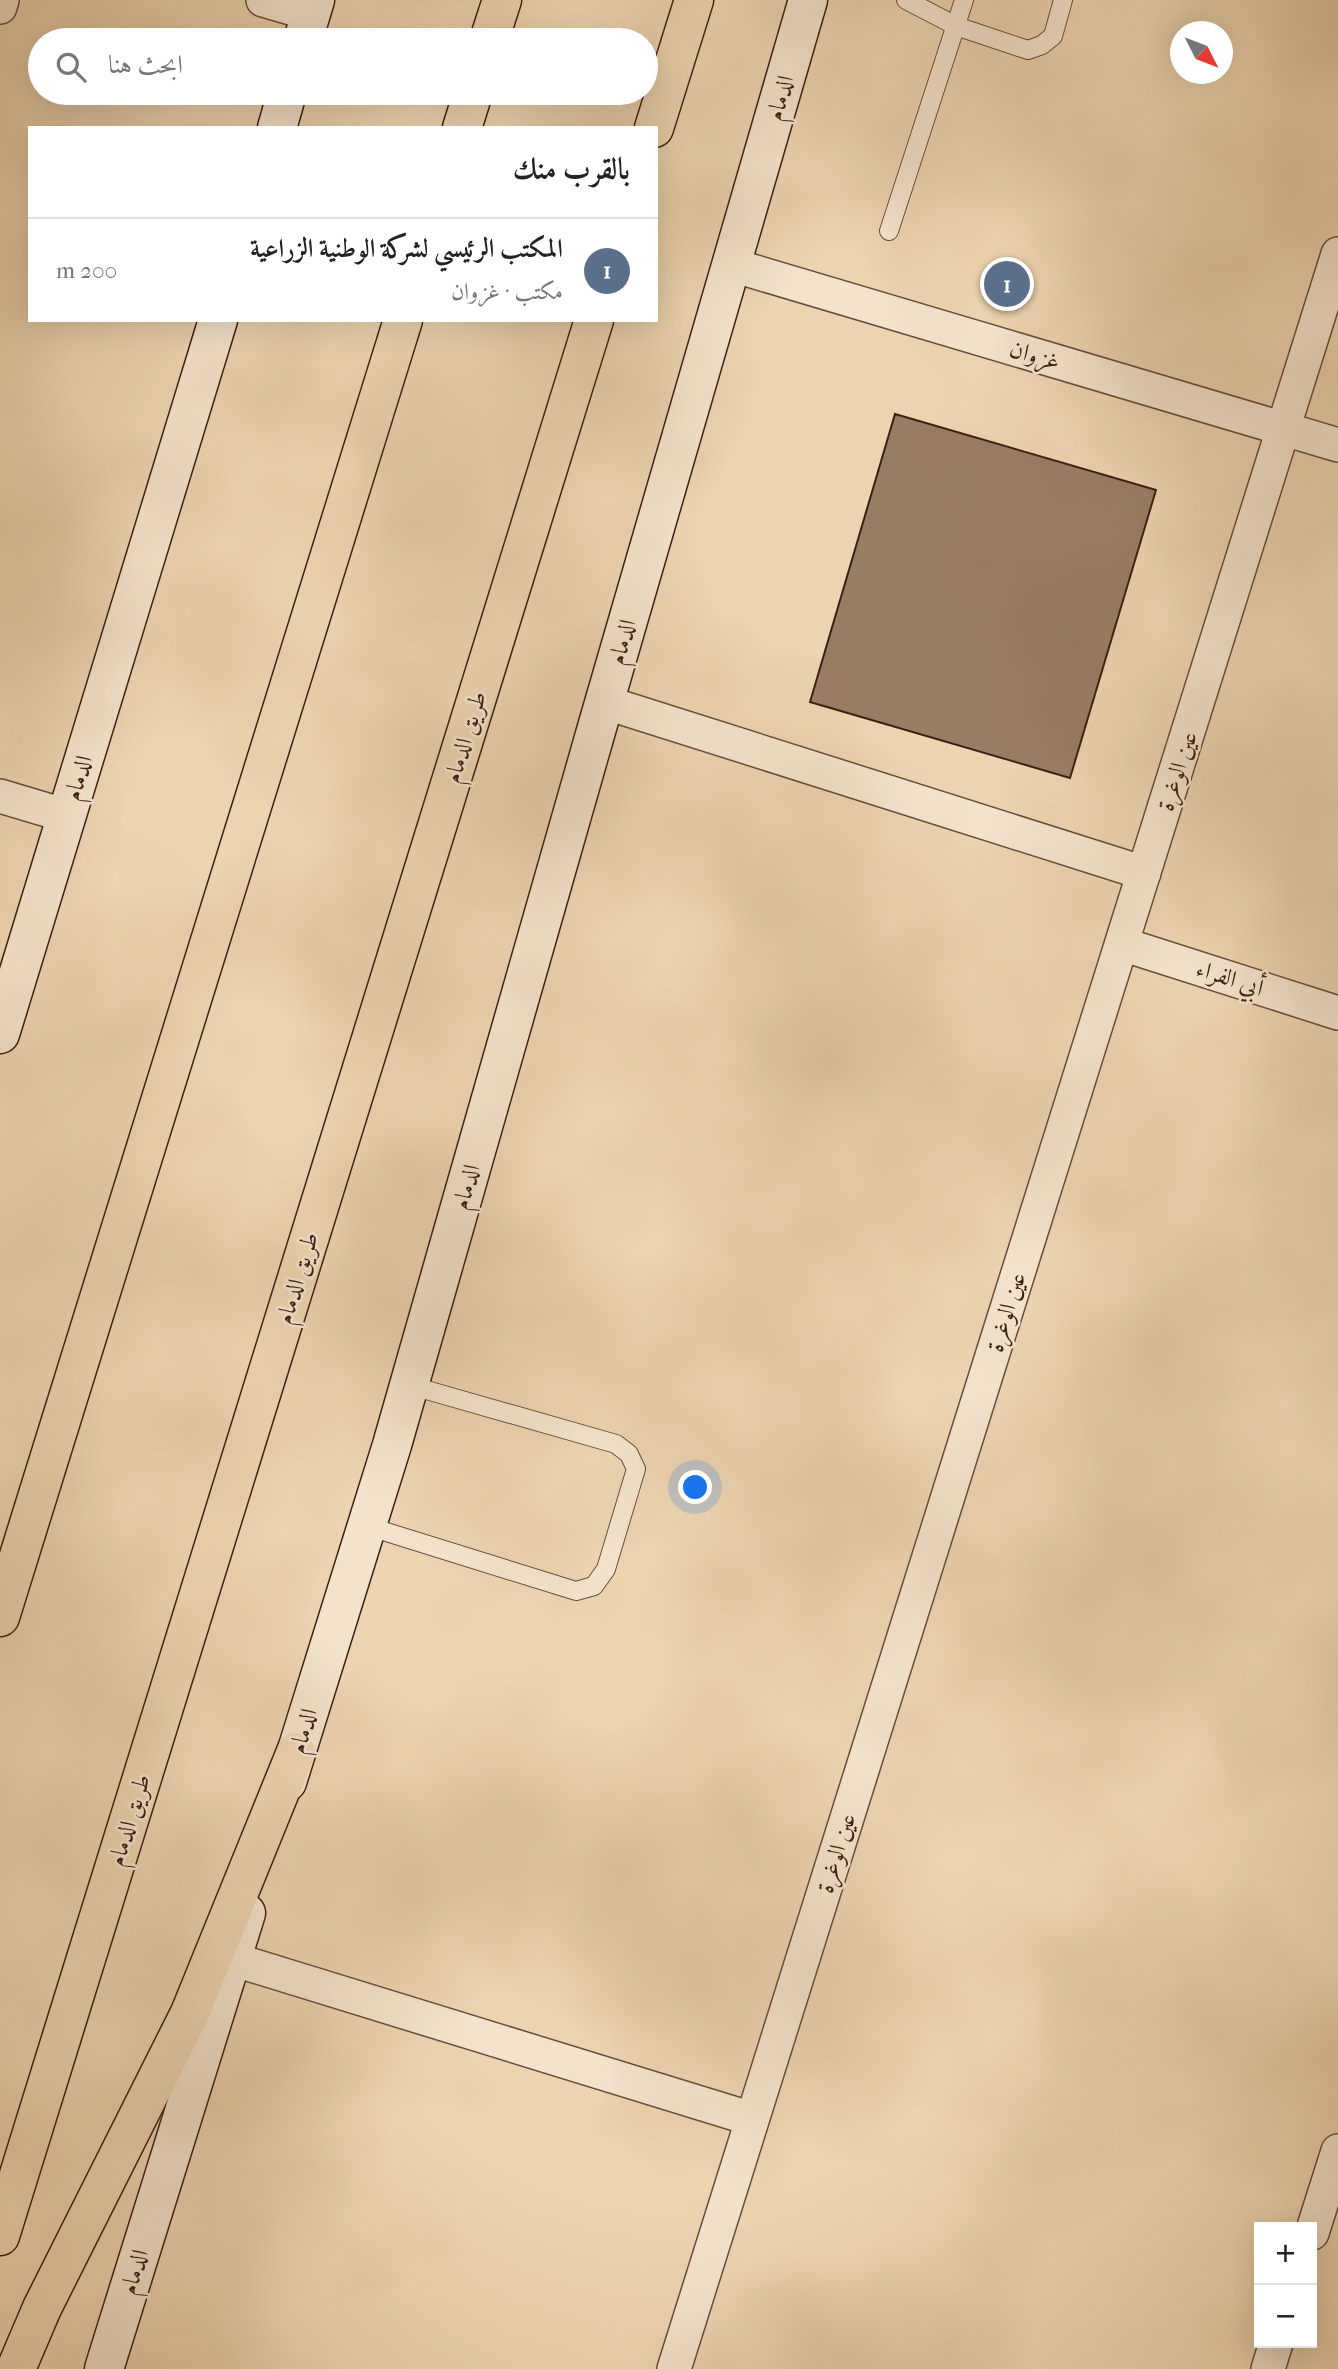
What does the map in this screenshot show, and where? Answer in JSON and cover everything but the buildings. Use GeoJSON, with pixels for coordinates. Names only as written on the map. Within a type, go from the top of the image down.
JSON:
{"type":"FeatureCollection","features":[{"type":"Feature","properties":{"kind":"highway"},"geometry":{"type":"LineString","coordinates":[[493,28],[502,0]]}},
{"type":"Feature","properties":{"kind":"highway"},"geometry":{"type":"LineString","coordinates":[[655,126],[694,0]]}},
{"type":"Feature","properties":{"kind":"highway"},"geometry":{"type":"LineString","coordinates":[[463,126],[469,105]]}},
{"type":"Feature","properties":{"kind":"highway"},"geometry":{"type":"LineString","coordinates":[[0,1617],[401,322]]}},
{"type":"Feature","properties":{"kind":"highway","name":"طريق الدمام"},"geometry":{"type":"LineString","coordinates":[[0,2236],[593,322]]}},
{"type":"Feature","properties":{"kind":"highway"},"geometry":{"type":"LineString","coordinates":[[16,2369],[42,2308],[190,2013],[296,1752]]}},
{"type":"Feature","properties":{"kind":"street"},"geometry":{"type":"LineString","coordinates":[[0,7],[2,0]]}},
{"type":"Feature","properties":{"kind":"street"},"geometry":{"type":"LineString","coordinates":[[262,0],[310,18]]}},
{"type":"Feature","properties":{"kind":"street","name":"الدمام"},"geometry":{"type":"LineString","coordinates":[[104,2369],[409,1385],[808,0]]}},
{"type":"Feature","properties":{"kind":"street"},"geometry":{"type":"LineString","coordinates":[[277,126],[283,105]]}},
{"type":"Feature","properties":{"kind":"street","name":"عين الوغرة"},"geometry":{"type":"LineString","coordinates":[[674,2369],[1338,254]]}},
{"type":"Feature","properties":{"kind":"street","name":"غزوان"},"geometry":{"type":"LineString","coordinates":[[732,265],[1338,445]]}},
{"type":"Feature","properties":{"kind":"street","name":"الدمام"},"geometry":{"type":"LineString","coordinates":[[0,1034],[217,322]]}},
{"type":"Feature","properties":{"kind":"street"},"geometry":{"type":"LineString","coordinates":[[604,702],[1144,873]]}},
{"type":"Feature","properties":{"kind":"street"},"geometry":{"type":"LineString","coordinates":[[0,796],[66,816]]}},
{"type":"Feature","properties":{"kind":"street","name":"أبي الفراء"},"geometry":{"type":"LineString","coordinates":[[1122,944],[1338,1013]]}},
{"type":"Feature","properties":{"kind":"street"},"geometry":{"type":"LineString","coordinates":[[232,1959],[752,2119]]}},
{"type":"Feature","properties":{"kind":"street"},"geometry":{"type":"LineString","coordinates":[[1315,2222],[1338,2151]]}},
{"type":"Feature","properties":{"kind":"street"},"geometry":{"type":"LineString","coordinates":[[1268,2369],[1274,2348]]}},
{"type":"Feature","properties":{"kind":"lane"},"geometry":{"type":"LineString","coordinates":[[906,0],[956,26],[1028,50],[1042,45],[1053,36],[1063,0]]}},
{"type":"Feature","properties":{"kind":"lane"},"geometry":{"type":"LineString","coordinates":[[889,231],[964,0]]}},
{"type":"Feature","properties":{"kind":"lane"},"geometry":{"type":"LineString","coordinates":[[367,1526],[576,1591],[594,1586],[606,1569],[636,1469],[629,1454],[617,1444],[409,1385]]}},
{"type":"Feature","properties":{"kind":"place","name":"المكتب الرئيسي لشركة الوطنية الزراعية"},"geometry":{"type":"Point","coordinates":[1007,284]}}]}
